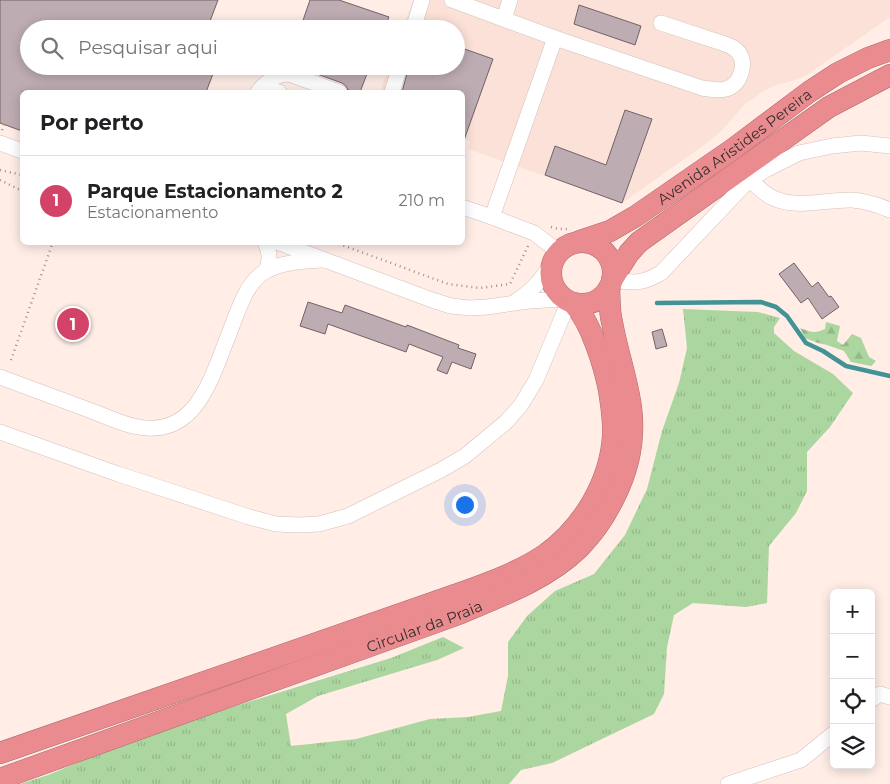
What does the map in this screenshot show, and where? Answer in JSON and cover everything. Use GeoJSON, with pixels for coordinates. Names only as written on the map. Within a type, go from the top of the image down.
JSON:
{"type":"FeatureCollection","features":[{"type":"Feature","properties":{"kind":"highway","name":"Avenida Aristides Pereira"},"geometry":{"type":"LineString","coordinates":[[580,241],[610,230],[636,216],[838,73],[868,58],[890,50]]}},
{"type":"Feature","properties":{"kind":"highway","name":"Avenida Aristides Pereira"},"geometry":{"type":"LineString","coordinates":[[611,284],[629,254],[639,242],[829,107],[890,75]]}},
{"type":"Feature","properties":{"kind":"highway"},"geometry":{"type":"LineString","coordinates":[[580,241],[598,245],[604,250],[612,264],[613,272],[611,284],[604,295],[598,300],[582,304],[569,301],[557,292],[552,284],[550,274],[555,259],[562,248],[580,241]]}},
{"type":"Feature","properties":{"kind":"highway","name":"Circular da Praia"},"geometry":{"type":"LineString","coordinates":[[0,779],[456,615],[503,596],[535,580],[557,566],[578,549],[595,530],[617,493],[628,464],[632,436],[631,408],[626,378],[611,320],[611,284]]}},
{"type":"Feature","properties":{"kind":"highway","name":"Circular da Praia"},"geometry":{"type":"LineString","coordinates":[[0,753],[435,602],[497,579],[545,554],[580,521],[594,499],[604,479],[613,436],[612,412],[607,382],[598,350],[580,310],[569,301]]}},
{"type":"Feature","properties":{"kind":"street"},"geometry":{"type":"LineString","coordinates":[[416,20],[422,0]]}},
{"type":"Feature","properties":{"kind":"street"},"geometry":{"type":"LineString","coordinates":[[452,0],[702,88],[726,89],[738,80],[742,69],[742,61],[740,54],[736,50],[722,43],[661,23]]}},
{"type":"Feature","properties":{"kind":"street"},"geometry":{"type":"LineString","coordinates":[[504,19],[510,0]]}},
{"type":"Feature","properties":{"kind":"street"},"geometry":{"type":"LineString","coordinates":[[492,217],[556,38]]}},
{"type":"Feature","properties":{"kind":"street"},"geometry":{"type":"LineString","coordinates":[[260,90],[278,75]]}},
{"type":"Feature","properties":{"kind":"street"},"geometry":{"type":"LineString","coordinates":[[292,75],[333,90]]}},
{"type":"Feature","properties":{"kind":"street"},"geometry":{"type":"LineString","coordinates":[[393,90],[397,75]]}},
{"type":"Feature","properties":{"kind":"street"},"geometry":{"type":"LineString","coordinates":[[0,142],[20,150]]}},
{"type":"Feature","properties":{"kind":"street"},"geometry":{"type":"LineString","coordinates":[[611,284],[634,283],[650,279],[661,273],[746,183],[765,170],[799,153],[832,146],[861,143],[890,146]]}},
{"type":"Feature","properties":{"kind":"street"},"geometry":{"type":"LineString","coordinates":[[750,180],[764,193],[787,202],[850,200],[874,204],[890,210]]}},
{"type":"Feature","properties":{"kind":"street"},"geometry":{"type":"LineString","coordinates":[[465,208],[534,233],[555,259],[530,292],[513,303]]}},
{"type":"Feature","properties":{"kind":"street"},"geometry":{"type":"LineString","coordinates":[[266,245],[270,254],[267,270]]}},
{"type":"Feature","properties":{"kind":"street"},"geometry":{"type":"LineString","coordinates":[[0,432],[118,474],[249,517],[276,524],[319,524],[348,516],[441,470],[465,456],[506,422],[521,405],[536,380],[569,301],[529,301],[470,308],[450,306],[326,260],[297,246]]}},
{"type":"Feature","properties":{"kind":"street"},"geometry":{"type":"LineString","coordinates":[[0,377],[134,426],[160,428],[169,425],[180,420],[197,405],[212,379],[247,290],[253,282],[267,270],[304,261],[326,260]]}},
{"type":"Feature","properties":{"kind":"street"},"geometry":{"type":"LineString","coordinates":[[875,697],[880,694],[890,697]]}},
{"type":"Feature","properties":{"kind":"street"},"geometry":{"type":"LineString","coordinates":[[728,784],[801,760],[830,736]]}},
{"type":"Feature","properties":{"kind":"path"},"geometry":{"type":"LineString","coordinates":[[0,170],[20,175]]}},
{"type":"Feature","properties":{"kind":"path"},"geometry":{"type":"LineString","coordinates":[[0,180],[20,190]]}},
{"type":"Feature","properties":{"kind":"path"},"geometry":{"type":"LineString","coordinates":[[342,245],[448,284],[480,288],[510,284],[534,233]]}},
{"type":"Feature","properties":{"kind":"path"},"geometry":{"type":"LineString","coordinates":[[11,360],[52,245]]}},
{"type":"Feature","properties":{"kind":"shaded area"},"geometry":{"type":"Polygon","coordinates":[[[413,0],[890,0],[890,17],[808,74],[774,86],[745,104],[711,140],[622,203],[468,149],[470,141],[465,139],[465,90],[381,90],[386,75],[465,75],[465,20],[406,20],[413,0]]]}},
{"type":"Feature","properties":{"kind":"green space"},"geometry":{"type":"Polygon","coordinates":[[[683,309],[758,312],[780,318],[774,327],[774,333],[794,351],[833,374],[853,393],[830,427],[807,452],[807,491],[796,513],[769,546],[767,603],[746,607],[693,603],[674,615],[667,647],[664,694],[654,714],[552,763],[521,770],[509,784],[20,784],[48,775],[157,730],[391,658],[443,637],[464,648],[437,660],[318,696],[286,714],[291,746],[356,739],[430,719],[468,717],[501,711],[508,676],[508,642],[527,616],[555,591],[594,574],[625,535],[647,489],[662,431],[679,383],[687,348],[683,309]]]}},
{"type":"Feature","properties":{"kind":"green space"},"geometry":{"type":"Polygon","coordinates":[[[826,322],[840,326],[837,341],[843,345],[852,334],[861,338],[869,357],[876,361],[871,366],[851,362],[844,351],[805,338],[800,328],[818,332],[825,329],[826,322]]]}},
{"type":"Feature","properties":{"kind":"building"},"geometry":{"type":"Polygon","coordinates":[[[0,0],[218,0],[210,20],[20,20],[20,75],[213,75],[207,90],[20,90],[20,130],[0,123],[0,0]]]}},
{"type":"Feature","properties":{"kind":"building"},"geometry":{"type":"Polygon","coordinates":[[[310,0],[339,0],[389,17],[388,20],[303,20],[310,0]]]}},
{"type":"Feature","properties":{"kind":"building"},"geometry":{"type":"Polygon","coordinates":[[[579,5],[641,26],[635,45],[574,24],[579,5]]]}},
{"type":"Feature","properties":{"kind":"building"},"geometry":{"type":"Polygon","coordinates":[[[465,49],[493,59],[465,137],[465,90],[403,90],[407,75],[465,75],[465,49]]]}},
{"type":"Feature","properties":{"kind":"building"},"geometry":{"type":"Polygon","coordinates":[[[320,75],[367,75],[361,90],[348,90],[342,83],[320,75]]]}},
{"type":"Feature","properties":{"kind":"building"},"geometry":{"type":"Polygon","coordinates":[[[625,110],[652,119],[622,203],[545,175],[555,146],[606,165],[625,110]]]}},
{"type":"Feature","properties":{"kind":"building"},"geometry":{"type":"Polygon","coordinates":[[[794,263],[812,287],[818,282],[839,307],[822,319],[808,298],[801,303],[779,274],[794,263]]]}},
{"type":"Feature","properties":{"kind":"building"},"geometry":{"type":"Polygon","coordinates":[[[308,302],[342,313],[345,305],[406,327],[407,325],[459,345],[458,348],[476,354],[471,369],[452,362],[447,374],[437,370],[443,357],[409,344],[406,352],[328,324],[325,334],[300,326],[308,302]]]}},
{"type":"Feature","properties":{"kind":"building"},"geometry":{"type":"Polygon","coordinates":[[[662,329],[667,346],[656,349],[652,332],[662,329]]]}},
{"type":"Feature","properties":{"kind":"waterway"},"geometry":{"type":"LineString","coordinates":[[657,303],[761,302],[776,307],[787,316],[806,343],[823,351],[846,366],[890,376]]}},
{"type":"Feature","properties":{"kind":"place","name":"Parque Estacionamento 2"},"geometry":{"type":"Point","coordinates":[73,324]}}]}
